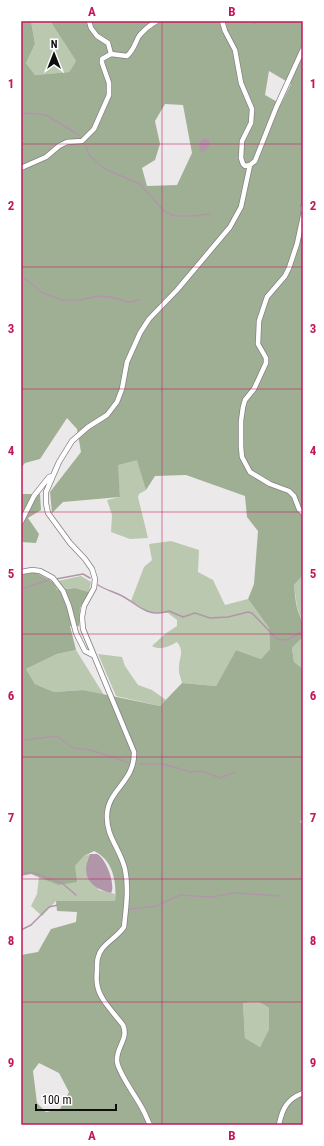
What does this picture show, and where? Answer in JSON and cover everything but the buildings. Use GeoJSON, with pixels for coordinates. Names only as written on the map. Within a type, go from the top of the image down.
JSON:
{"type":"FeatureCollection","features":[{"type":"Feature","properties":{"kind":"street"},"geometry":{"type":"LineString","coordinates":[[89,21],[91,28],[97,36],[108,43],[111,54]]}},
{"type":"Feature","properties":{"kind":"street"},"geometry":{"type":"LineString","coordinates":[[21,168],[46,156],[59,146],[68,142],[82,141],[94,129],[109,95],[109,83],[102,59],[111,54],[127,56],[132,52],[139,37],[147,27],[157,21]]}},
{"type":"Feature","properties":{"kind":"street"},"geometry":{"type":"LineString","coordinates":[[222,21],[225,31],[235,50],[241,83],[252,109],[251,123],[242,141],[241,158],[242,164],[245,166],[250,165],[255,161],[276,108],[303,49]]}},
{"type":"Feature","properties":{"kind":"street"},"geometry":{"type":"LineString","coordinates":[[150,1125],[143,1109],[119,1069],[117,1060],[118,1053],[124,1040],[125,1030],[101,994],[96,982],[98,955],[102,948],[124,927],[127,887],[125,870],[121,854],[111,839],[107,826],[107,813],[112,798],[130,773],[134,762],[134,752],[93,655],[84,629],[82,616],[84,606],[94,588],[95,579],[92,569],[85,559],[70,544],[48,513],[46,492],[59,462],[72,441],[88,427],[107,415],[117,402],[122,389],[127,362],[133,346],[149,319],[177,290],[230,227],[241,207],[250,165]]}},
{"type":"Feature","properties":{"kind":"street"},"geometry":{"type":"LineString","coordinates":[[303,216],[297,244],[289,268],[285,276],[267,297],[259,321],[258,344],[266,358],[266,363],[254,389],[245,400],[241,420],[242,457],[250,472],[270,484],[289,491],[294,496],[299,510],[303,513]]}},
{"type":"Feature","properties":{"kind":"street"},"geometry":{"type":"LineString","coordinates":[[21,522],[34,496],[48,477],[52,476]]}},
{"type":"Feature","properties":{"kind":"street"},"geometry":{"type":"LineString","coordinates":[[21,572],[32,570],[40,571],[53,578],[63,591],[69,606],[76,633],[85,651],[93,655]]}},
{"type":"Feature","properties":{"kind":"street"},"geometry":{"type":"LineString","coordinates":[[279,1125],[281,1113],[286,1104],[303,1093]]}},
{"type":"Feature","properties":{"kind":"green space"},"geometry":{"type":"Polygon","coordinates":[[[21,21],[31,21],[35,44],[26,63],[35,75],[69,72],[76,61],[50,21],[303,21],[303,575],[294,585],[296,605],[302,622],[303,637],[292,648],[294,662],[303,669],[303,818],[300,822],[303,824],[303,1125],[21,1125],[21,955],[38,952],[51,929],[76,922],[77,912],[57,911],[56,901],[115,901],[115,886],[110,866],[106,860],[94,851],[84,856],[75,866],[77,882],[58,885],[31,874],[21,876],[21,575],[35,572],[53,582],[57,590],[75,588],[89,592],[80,608],[79,626],[70,626],[76,650],[57,654],[26,669],[35,684],[54,692],[83,690],[160,706],[182,683],[216,686],[236,650],[261,659],[270,649],[269,628],[248,599],[254,584],[258,531],[247,517],[245,496],[186,475],[155,476],[146,490],[137,460],[118,465],[120,497],[63,502],[52,513],[50,492],[81,452],[77,429],[67,418],[40,459],[25,463],[21,468],[21,21]],[[269,71],[265,95],[281,104],[291,84],[269,71]],[[165,104],[155,121],[160,144],[155,160],[142,168],[147,186],[177,185],[192,153],[183,105],[165,104]],[[259,1002],[243,1003],[245,1038],[260,1047],[269,1029],[269,1008],[259,1002]],[[39,1063],[33,1071],[37,1103],[46,1112],[60,1109],[69,1092],[59,1073],[39,1063]]]}},
{"type":"Feature","properties":{"kind":"green space"},"geometry":{"type":"Polygon","coordinates":[[[31,21],[50,21],[76,61],[69,72],[35,75],[26,63],[35,44],[31,21]]]}},
{"type":"Feature","properties":{"kind":"green space"},"geometry":{"type":"Polygon","coordinates":[[[138,459],[146,490],[139,494],[138,497],[148,538],[130,539],[111,532],[112,515],[107,500],[120,497],[117,464],[138,459]]]}},
{"type":"Feature","properties":{"kind":"green space"},"geometry":{"type":"Polygon","coordinates":[[[21,494],[40,494],[41,510],[28,518],[39,534],[36,543],[21,542],[21,494]]]}},
{"type":"Feature","properties":{"kind":"green space"},"geometry":{"type":"Polygon","coordinates":[[[171,541],[199,550],[198,572],[213,580],[225,605],[248,599],[269,628],[270,649],[261,659],[236,650],[216,686],[182,683],[179,673],[181,649],[177,642],[162,648],[152,646],[165,634],[177,626],[177,620],[168,613],[149,612],[131,601],[144,567],[152,560],[149,544],[171,541]]]}},
{"type":"Feature","properties":{"kind":"green space"},"geometry":{"type":"Polygon","coordinates":[[[303,575],[303,623],[297,607],[294,585],[303,575]]]}},
{"type":"Feature","properties":{"kind":"green space"},"geometry":{"type":"Polygon","coordinates":[[[81,576],[91,582],[89,592],[75,588],[56,590],[53,582],[81,576]]]}},
{"type":"Feature","properties":{"kind":"green space"},"geometry":{"type":"Polygon","coordinates":[[[303,637],[303,669],[294,662],[292,648],[303,637]]]}},
{"type":"Feature","properties":{"kind":"green space"},"geometry":{"type":"Polygon","coordinates":[[[76,650],[104,695],[83,690],[54,692],[35,684],[26,669],[57,654],[76,650]]]}},
{"type":"Feature","properties":{"kind":"green space"},"geometry":{"type":"Polygon","coordinates":[[[98,654],[122,657],[125,666],[138,685],[152,690],[166,700],[160,706],[116,696],[98,654]]]}},
{"type":"Feature","properties":{"kind":"green space"},"geometry":{"type":"Polygon","coordinates":[[[90,854],[87,864],[88,873],[99,890],[115,894],[115,901],[56,901],[42,916],[31,906],[37,894],[39,877],[58,885],[84,856],[90,854]]]}},
{"type":"Feature","properties":{"kind":"green space"},"geometry":{"type":"Polygon","coordinates":[[[259,1002],[269,1008],[269,1029],[260,1047],[245,1038],[243,1003],[259,1002]]]}},
{"type":"Feature","properties":{"kind":"shaded area"},"geometry":{"type":"Polygon","coordinates":[[[205,138],[209,140],[210,144],[207,149],[202,152],[199,150],[200,141],[205,138]]]}},
{"type":"Feature","properties":{"kind":"shaded area"},"geometry":{"type":"Polygon","coordinates":[[[90,854],[97,854],[100,856],[107,866],[112,884],[111,893],[97,888],[89,880],[86,869],[90,854]]]}},
{"type":"Feature","properties":{"kind":"waterway"},"geometry":{"type":"LineString","coordinates":[[246,21],[257,24]]}},
{"type":"Feature","properties":{"kind":"waterway"},"geometry":{"type":"LineString","coordinates":[[21,114],[46,115],[79,135]]}},
{"type":"Feature","properties":{"kind":"waterway"},"geometry":{"type":"LineString","coordinates":[[86,147],[89,155],[105,169],[140,184],[164,211],[175,216],[210,214]]}},
{"type":"Feature","properties":{"kind":"waterway"},"geometry":{"type":"LineString","coordinates":[[21,276],[43,293],[62,300],[80,300],[99,296],[111,297],[129,302],[139,300]]}},
{"type":"Feature","properties":{"kind":"waterway"},"geometry":{"type":"LineString","coordinates":[[56,579],[83,574],[90,578]]}},
{"type":"Feature","properties":{"kind":"waterway"},"geometry":{"type":"LineString","coordinates":[[21,589],[49,580]]}},
{"type":"Feature","properties":{"kind":"waterway"},"geometry":{"type":"LineString","coordinates":[[98,585],[125,597],[147,611],[154,613],[169,611],[183,617],[195,613],[210,618],[228,617],[248,612],[252,613],[277,639],[287,640],[303,631]]}},
{"type":"Feature","properties":{"kind":"waterway"},"geometry":{"type":"LineString","coordinates":[[21,738],[25,740],[57,736],[73,748],[91,750],[130,763]]}},
{"type":"Feature","properties":{"kind":"waterway"},"geometry":{"type":"LineString","coordinates":[[140,764],[163,764],[191,772],[202,771],[220,778],[235,772]]}},
{"type":"Feature","properties":{"kind":"waterway"},"geometry":{"type":"LineString","coordinates":[[21,874],[32,872],[62,883],[76,895]]}},
{"type":"Feature","properties":{"kind":"waterway"},"geometry":{"type":"LineString","coordinates":[[130,909],[156,906],[180,895],[211,897],[234,893],[280,896]]}},
{"type":"Feature","properties":{"kind":"waterway"},"geometry":{"type":"LineString","coordinates":[[21,930],[31,925],[49,907],[58,905]]}}]}
